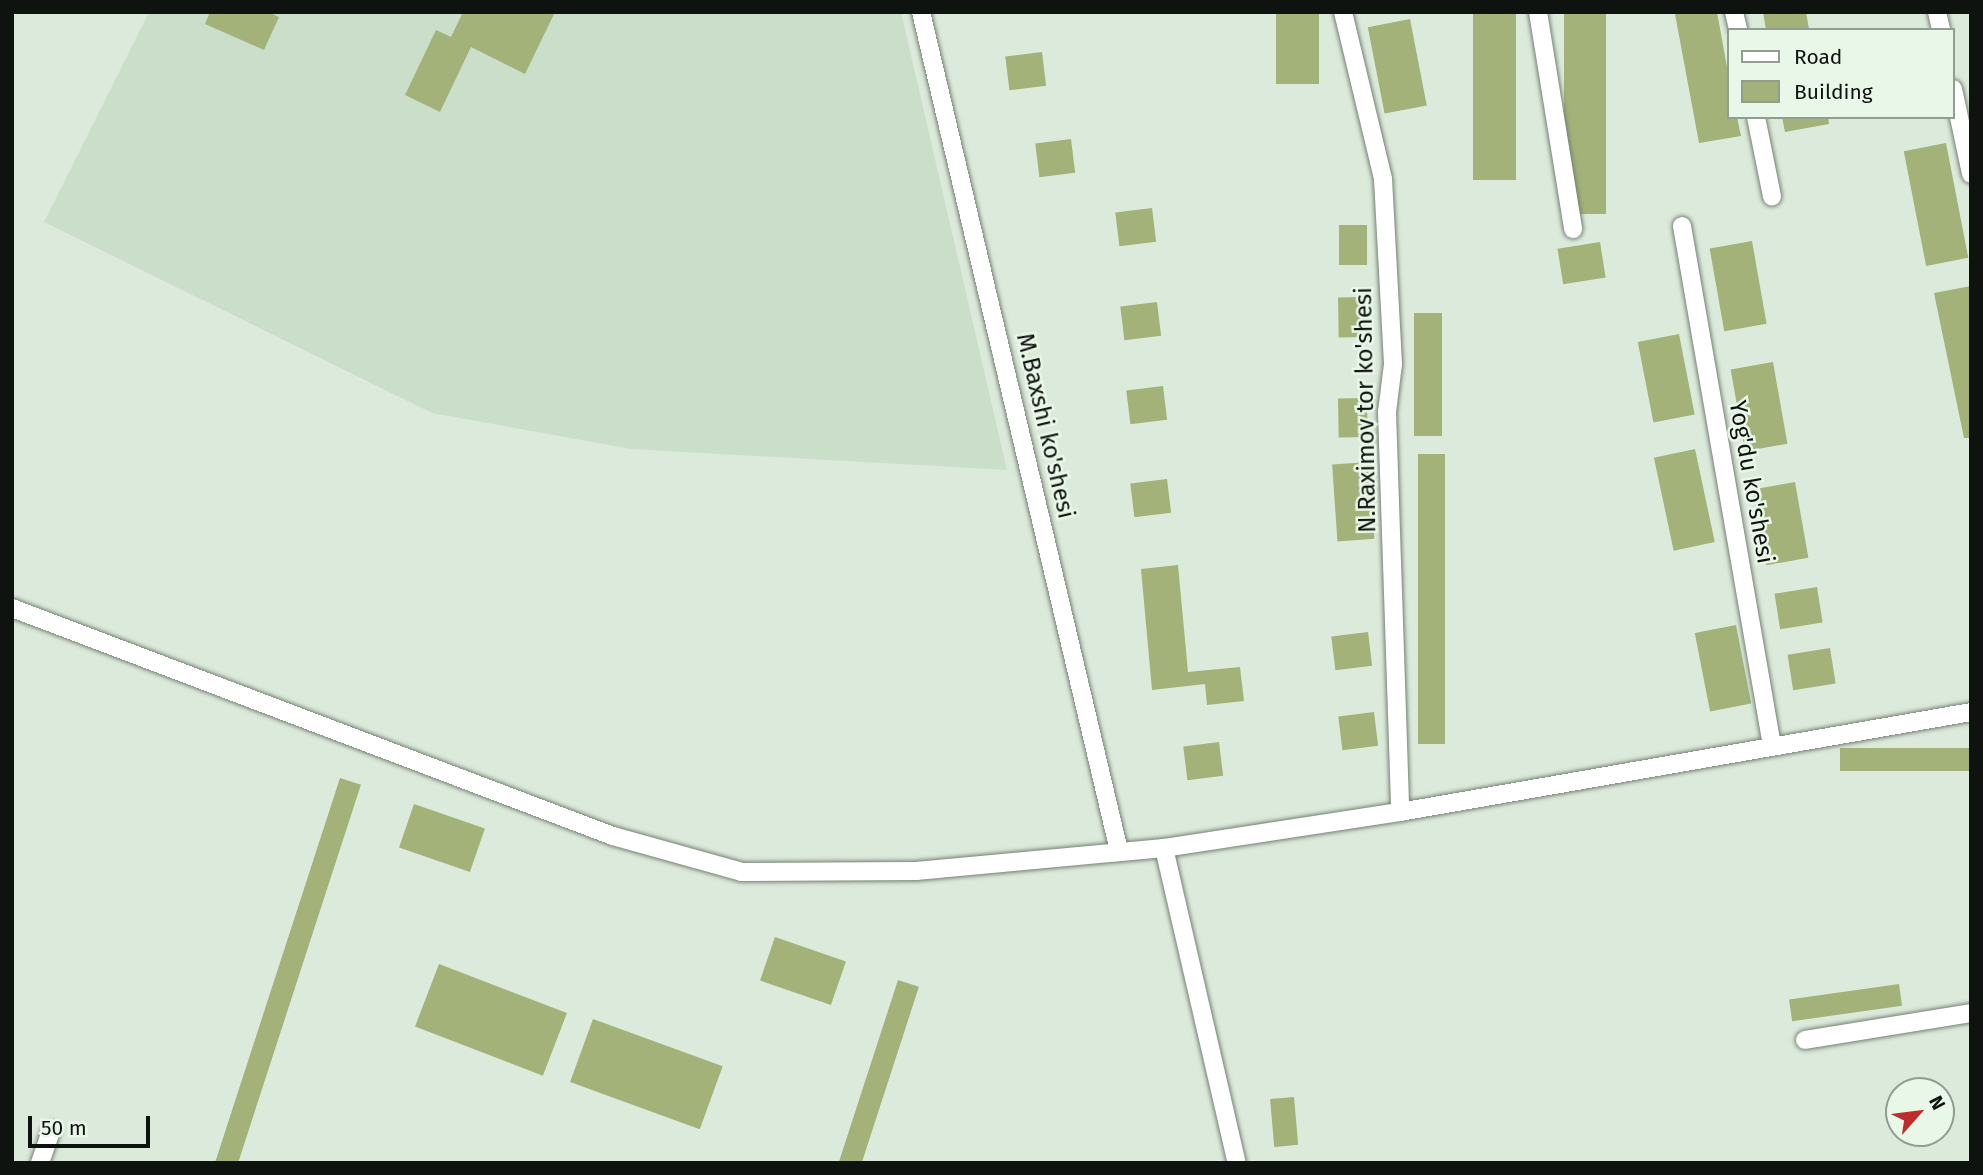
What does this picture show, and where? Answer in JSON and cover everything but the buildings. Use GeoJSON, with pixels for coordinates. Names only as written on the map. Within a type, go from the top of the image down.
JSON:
{"type":"FeatureCollection","features":[{"type":"Feature","properties":{"kind":"street","name":"M.Baxshi ko'shesi"},"geometry":{"type":"LineString","coordinates":[[921,12],[1119,851]]}},
{"type":"Feature","properties":{"kind":"street","name":"N.Raximov tor ko'shesi"},"geometry":{"type":"LineString","coordinates":[[1343,12],[1383,179],[1393,364],[1387,412],[1400,812]]}},
{"type":"Feature","properties":{"kind":"street"},"geometry":{"type":"LineString","coordinates":[[1538,12],[1573,229]]}},
{"type":"Feature","properties":{"kind":"street"},"geometry":{"type":"LineString","coordinates":[[1955,98],[1971,174]]}},
{"type":"Feature","properties":{"kind":"street"},"geometry":{"type":"LineString","coordinates":[[1756,119],[1772,196]]}},
{"type":"Feature","properties":{"kind":"street","name":"Yog'du ko'shesi"},"geometry":{"type":"LineString","coordinates":[[1682,226],[1772,747]]}},
{"type":"Feature","properties":{"kind":"street"},"geometry":{"type":"LineString","coordinates":[[12,608],[613,836],[741,872],[916,872],[1164,848],[1400,812],[1971,712]]}},
{"type":"Feature","properties":{"kind":"street"},"geometry":{"type":"LineString","coordinates":[[1164,848],[1237,1163]]}},
{"type":"Feature","properties":{"kind":"street"},"geometry":{"type":"LineString","coordinates":[[1805,1040],[1971,1013]]}},
{"type":"Feature","properties":{"kind":"street"},"geometry":{"type":"LineString","coordinates":[[40,1163],[51,1131]]}},
{"type":"Feature","properties":{"kind":"shaded area"},"geometry":{"type":"Polygon","coordinates":[[[149,12],[901,12],[1007,470],[631,449],[432,413],[44,222],[149,12]]]}}]}
